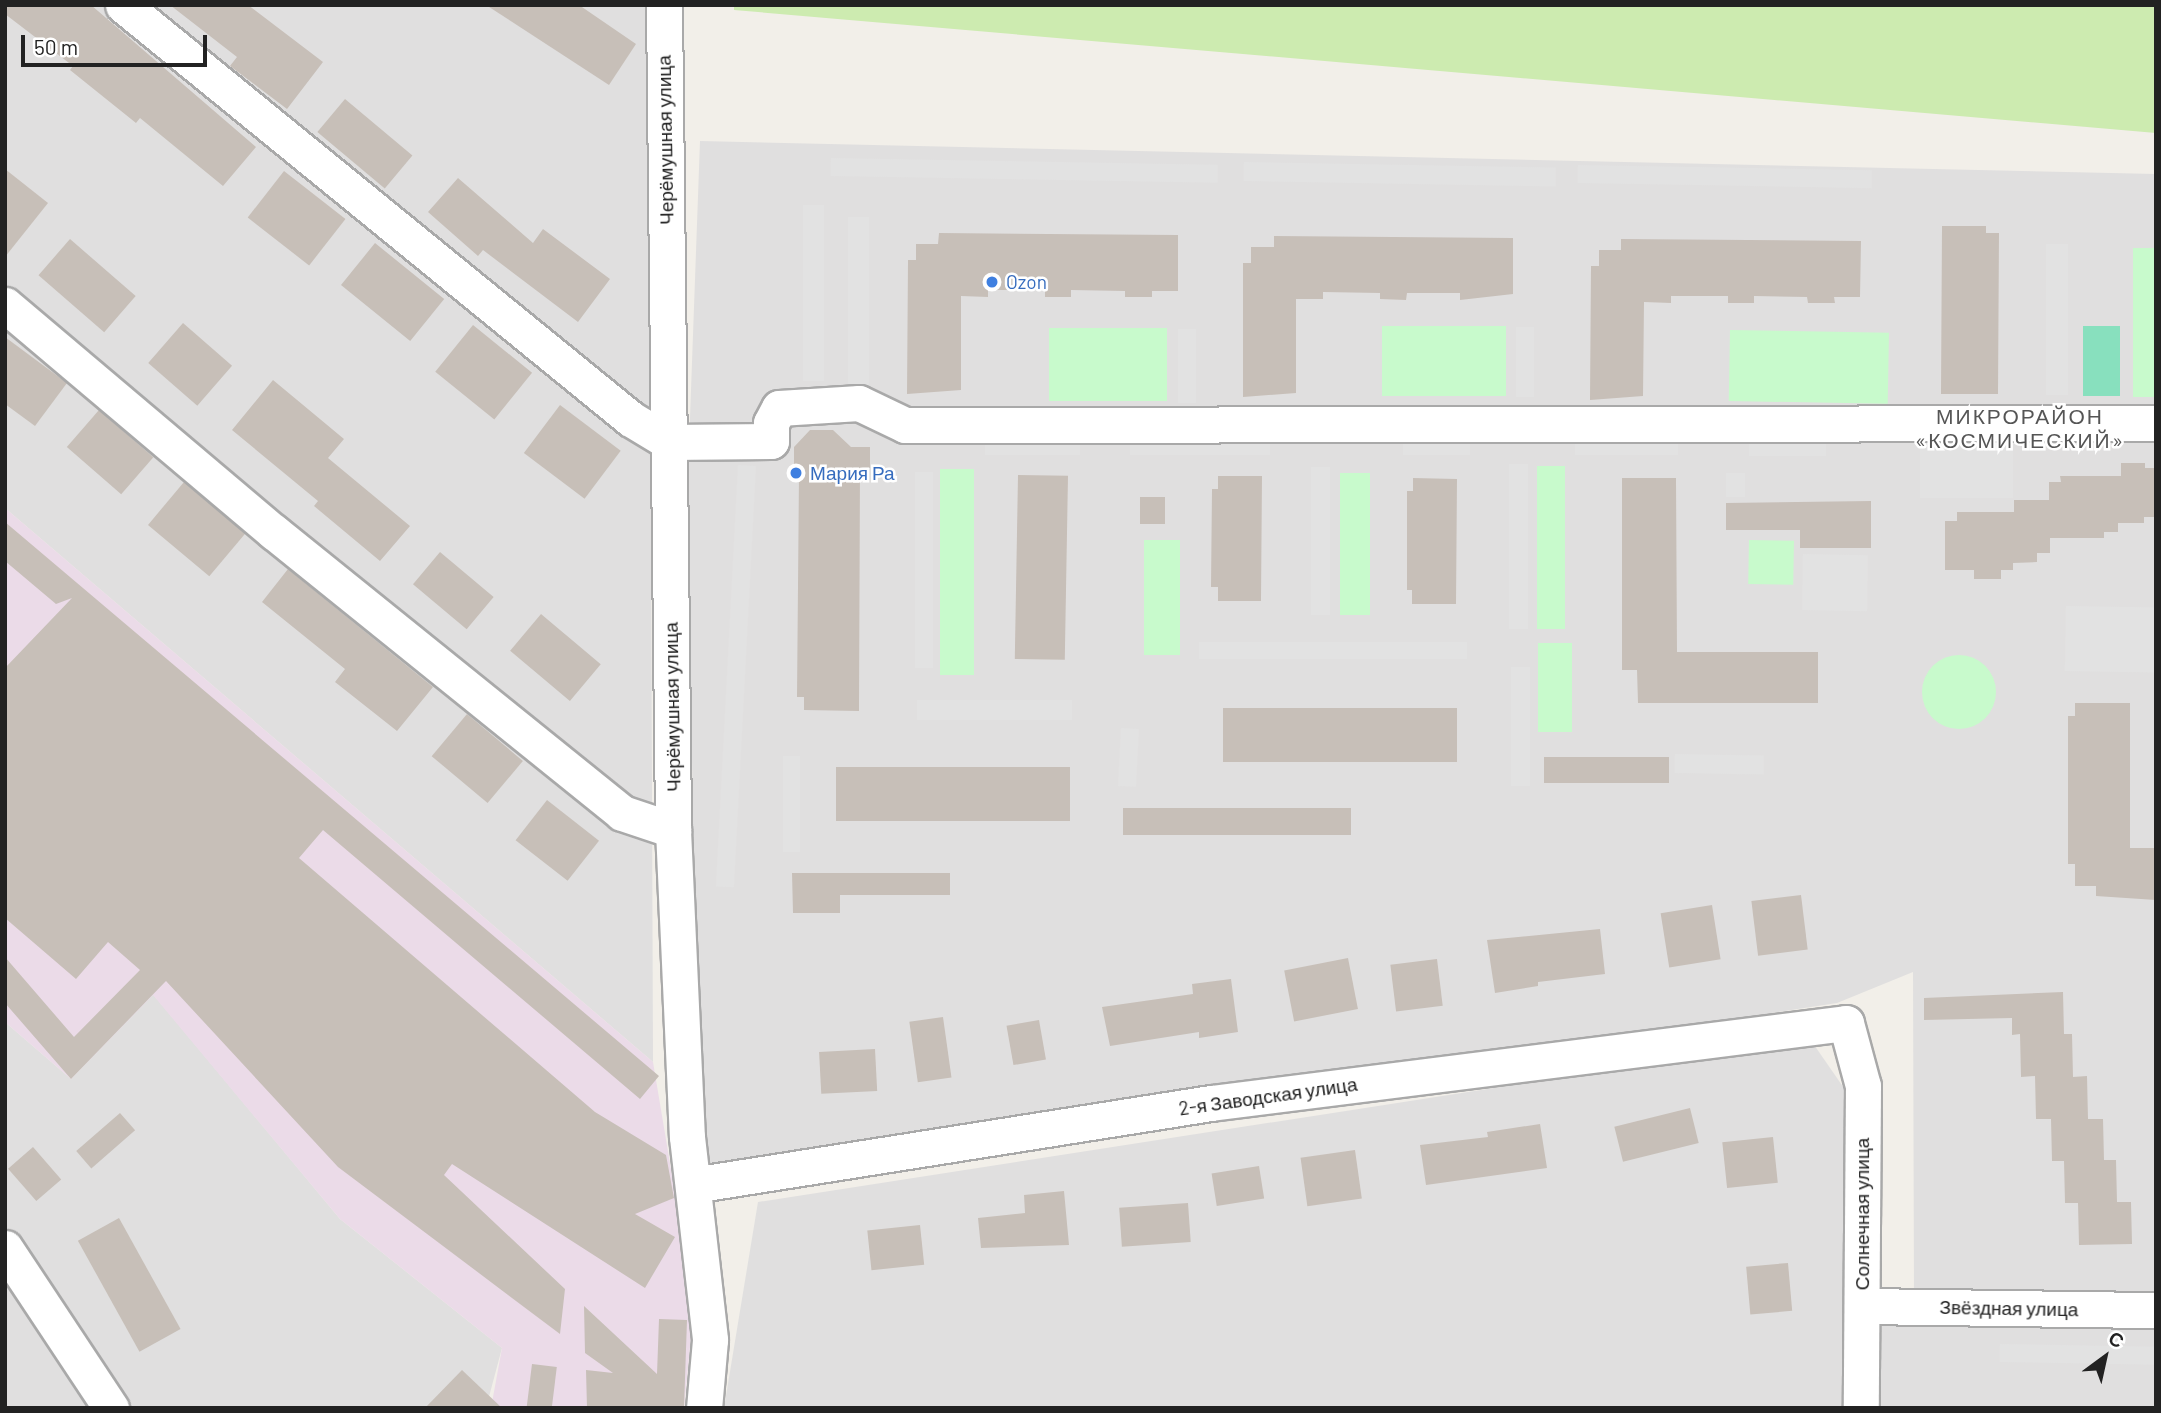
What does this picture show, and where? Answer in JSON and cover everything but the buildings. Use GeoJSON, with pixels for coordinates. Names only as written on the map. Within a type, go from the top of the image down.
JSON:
{"type":"FeatureCollection","features":[{"type":"Feature","properties":{"kind":"street"},"geometry":{"type":"LineString","coordinates":[[123,5],[631,419],[669,442],[771,441],[771,423],[779,408],[859,403],[905,425],[2156,423]]}},
{"type":"Feature","properties":{"kind":"street","name":"Черёмушная улица"},"geometry":{"type":"LineString","coordinates":[[664,5],[673,830],[693,1185],[710,1340],[704,1408]]}},
{"type":"Feature","properties":{"kind":"street"},"geometry":{"type":"LineString","coordinates":[[5,305],[274,532],[622,813],[673,830]]}},
{"type":"Feature","properties":{"kind":"street","name":"2-я Заводская улица"},"geometry":{"type":"LineString","coordinates":[[693,1185],[1211,1103],[1846,1023]]}},
{"type":"Feature","properties":{"kind":"street","name":"Солнечная улица"},"geometry":{"type":"LineString","coordinates":[[1846,1023],[1863,1086],[1861,1408]]}},
{"type":"Feature","properties":{"kind":"street"},"geometry":{"type":"LineString","coordinates":[[5,1248],[111,1408]]}},
{"type":"Feature","properties":{"kind":"street","name":"Звёздная улица"},"geometry":{"type":"LineString","coordinates":[[1862,1306],[2156,1310]]}},
{"type":"Feature","properties":{"kind":"shaded area"},"geometry":{"type":"Polygon","coordinates":[[[5,5],[649,5],[653,1062],[5,508],[5,5]]]}},
{"type":"Feature","properties":{"kind":"shaded area"},"geometry":{"type":"Polygon","coordinates":[[[700,141],[2156,174],[2156,1299],[1914,1297],[1913,972],[1837,1003],[707,1177],[695,975],[688,473],[700,141]]]}},
{"type":"Feature","properties":{"kind":"shaded area"},"geometry":{"type":"Polygon","coordinates":[[[831,158],[1218,165],[1218,183],[831,176],[831,158]]]}},
{"type":"Feature","properties":{"kind":"shaded area"},"geometry":{"type":"Polygon","coordinates":[[[1244,162],[1556,167],[1556,186],[1244,181],[1244,162]]]}},
{"type":"Feature","properties":{"kind":"shaded area"},"geometry":{"type":"Polygon","coordinates":[[[1578,165],[1872,170],[1872,188],[1578,183],[1578,165]]]}},
{"type":"Feature","properties":{"kind":"shaded area"},"geometry":{"type":"Polygon","coordinates":[[[803,205],[824,205],[824,381],[803,381],[803,205]]]}},
{"type":"Feature","properties":{"kind":"shaded area"},"geometry":{"type":"Polygon","coordinates":[[[848,217],[869,217],[869,392],[848,392],[848,217]]]}},
{"type":"Feature","properties":{"kind":"shaded area"},"geometry":{"type":"Polygon","coordinates":[[[2046,244],[2068,244],[2068,395],[2046,395],[2046,244]]]}},
{"type":"Feature","properties":{"kind":"shaded area"},"geometry":{"type":"Polygon","coordinates":[[[1516,327],[1534,327],[1534,397],[1516,397],[1516,327]]]}},
{"type":"Feature","properties":{"kind":"shaded area"},"geometry":{"type":"Polygon","coordinates":[[[1178,329],[1196,329],[1196,403],[1178,403],[1178,329]]]}},
{"type":"Feature","properties":{"kind":"shaded area"},"geometry":{"type":"Polygon","coordinates":[[[1130,432],[1270,432],[1270,455],[1130,455],[1130,432]]]}},
{"type":"Feature","properties":{"kind":"shaded area"},"geometry":{"type":"Polygon","coordinates":[[[1575,432],[1678,432],[1678,455],[1575,455],[1575,432]]]}},
{"type":"Feature","properties":{"kind":"shaded area"},"geometry":{"type":"Polygon","coordinates":[[[985,433],[1080,433],[1080,455],[985,455],[985,433]]]}},
{"type":"Feature","properties":{"kind":"shaded area"},"geometry":{"type":"Polygon","coordinates":[[[1403,433],[1470,433],[1470,455],[1403,455],[1403,433]]]}},
{"type":"Feature","properties":{"kind":"shaded area"},"geometry":{"type":"Polygon","coordinates":[[[1749,434],[1826,434],[1826,456],[1749,456],[1749,434]]]}},
{"type":"Feature","properties":{"kind":"shaded area"},"geometry":{"type":"Polygon","coordinates":[[[1920,434],[2013,434],[2013,498],[1920,498],[1920,434]]]}},
{"type":"Feature","properties":{"kind":"shaded area"},"geometry":{"type":"Polygon","coordinates":[[[1509,464],[1528,464],[1528,629],[1509,629],[1509,464]]]}},
{"type":"Feature","properties":{"kind":"shaded area"},"geometry":{"type":"Polygon","coordinates":[[[738,465],[756,466],[734,887],[716,886],[738,465]]]}},
{"type":"Feature","properties":{"kind":"shaded area"},"geometry":{"type":"Polygon","coordinates":[[[1311,467],[1330,467],[1330,615],[1311,615],[1311,467]]]}},
{"type":"Feature","properties":{"kind":"shaded area"},"geometry":{"type":"Polygon","coordinates":[[[915,472],[933,472],[933,668],[915,668],[915,472]]]}},
{"type":"Feature","properties":{"kind":"shaded area"},"geometry":{"type":"Polygon","coordinates":[[[1726,473],[1745,473],[1745,497],[1726,497],[1726,473]]]}},
{"type":"Feature","properties":{"kind":"shaded area"},"geometry":{"type":"Polygon","coordinates":[[[5,508],[653,1062],[694,1307],[684,1408],[491,1408],[502,1348],[340,1219],[153,995],[71,1079],[5,1022],[5,508]]]}},
{"type":"Feature","properties":{"kind":"shaded area"},"geometry":{"type":"Polygon","coordinates":[[[1803,554],[1868,555],[1867,611],[1802,610],[1803,554]]]}},
{"type":"Feature","properties":{"kind":"shaded area"},"geometry":{"type":"Polygon","coordinates":[[[2066,606],[2156,608],[2155,673],[2065,671],[2066,606]]]}},
{"type":"Feature","properties":{"kind":"shaded area"},"geometry":{"type":"Polygon","coordinates":[[[1199,642],[1467,642],[1467,659],[1199,659],[1199,642]]]}},
{"type":"Feature","properties":{"kind":"shaded area"},"geometry":{"type":"Polygon","coordinates":[[[1511,667],[1530,667],[1530,786],[1511,786],[1511,667]]]}},
{"type":"Feature","properties":{"kind":"shaded area"},"geometry":{"type":"Polygon","coordinates":[[[917,700],[1072,700],[1072,720],[917,720],[917,700]]]}},
{"type":"Feature","properties":{"kind":"shaded area"},"geometry":{"type":"Polygon","coordinates":[[[1121,728],[1139,729],[1136,787],[1118,786],[1121,728]]]}},
{"type":"Feature","properties":{"kind":"shaded area"},"geometry":{"type":"Polygon","coordinates":[[[1675,754],[1764,756],[1764,775],[1675,773],[1675,754]]]}},
{"type":"Feature","properties":{"kind":"shaded area"},"geometry":{"type":"Polygon","coordinates":[[[783,756],[800,756],[800,852],[783,852],[783,756]]]}},
{"type":"Feature","properties":{"kind":"shaded area"},"geometry":{"type":"Polygon","coordinates":[[[153,994],[340,1219],[502,1348],[486,1408],[5,1408],[5,1022],[71,1079],[153,994]]]}},
{"type":"Feature","properties":{"kind":"shaded area"},"geometry":{"type":"Polygon","coordinates":[[[1810,1039],[1846,1091],[1843,1408],[724,1408],[758,1202],[1810,1039]]]}},
{"type":"Feature","properties":{"kind":"shaded area"},"geometry":{"type":"Polygon","coordinates":[[[1877,1323],[2156,1328],[2155,1408],[1876,1408],[1877,1323]]]}},
{"type":"Feature","properties":{"kind":"shaded area"},"geometry":{"type":"Polygon","coordinates":[[[2000,1344],[2156,1347],[2156,1365],[2000,1362],[2000,1344]]]}},
{"type":"Feature","properties":{"kind":"green space"},"geometry":{"type":"Polygon","coordinates":[[[734,5],[2156,5],[2156,133],[734,10],[734,5]]]}},
{"type":"Feature","properties":{"kind":"green space"},"geometry":{"type":"Polygon","coordinates":[[[2133,248],[2156,248],[2156,397],[2133,397],[2133,248]]]}},
{"type":"Feature","properties":{"kind":"green space"},"geometry":{"type":"Polygon","coordinates":[[[1382,326],[1506,326],[1506,396],[1382,396],[1382,326]]]}},
{"type":"Feature","properties":{"kind":"green space"},"geometry":{"type":"Polygon","coordinates":[[[2083,326],[2120,326],[2120,396],[2083,396],[2083,326]]]}},
{"type":"Feature","properties":{"kind":"green space"},"geometry":{"type":"Polygon","coordinates":[[[1049,328],[1167,328],[1167,401],[1049,401],[1049,328]]]}},
{"type":"Feature","properties":{"kind":"green space"},"geometry":{"type":"Polygon","coordinates":[[[1730,330],[1889,333],[1888,404],[1729,401],[1730,330]]]}},
{"type":"Feature","properties":{"kind":"green space"},"geometry":{"type":"Polygon","coordinates":[[[1537,466],[1565,466],[1565,629],[1537,629],[1537,466]]]}},
{"type":"Feature","properties":{"kind":"green space"},"geometry":{"type":"Polygon","coordinates":[[[940,469],[974,469],[974,675],[940,675],[940,469]]]}},
{"type":"Feature","properties":{"kind":"green space"},"geometry":{"type":"Polygon","coordinates":[[[1340,473],[1370,473],[1370,615],[1340,615],[1340,473]]]}},
{"type":"Feature","properties":{"kind":"green space"},"geometry":{"type":"Polygon","coordinates":[[[1144,540],[1180,540],[1180,655],[1144,655],[1144,540]]]}},
{"type":"Feature","properties":{"kind":"green space"},"geometry":{"type":"Polygon","coordinates":[[[1749,540],[1794,541],[1793,585],[1748,584],[1749,540]]]}},
{"type":"Feature","properties":{"kind":"green space"},"geometry":{"type":"Polygon","coordinates":[[[1538,643],[1572,643],[1572,732],[1538,732],[1538,643]]]}},
{"type":"Feature","properties":{"kind":"green space"},"geometry":{"type":"Polygon","coordinates":[[[1959,655],[1973,658],[1985,666],[1993,678],[1996,692],[1993,706],[1985,718],[1973,726],[1959,729],[1945,726],[1933,718],[1925,706],[1922,692],[1925,678],[1933,666],[1945,658],[1959,655]]]}},
{"type":"Feature","properties":{"kind":"place","name":"Ozon"},"geometry":{"type":"Point","coordinates":[992,282]}},
{"type":"Feature","properties":{"kind":"place","name":"Мария Ра"},"geometry":{"type":"Point","coordinates":[796,473]}},
{"type":"Feature","properties":{"kind":"district","name":"МИКРОРАЙОН «КОСМИЧЕСКИЙ»"},"geometry":{"type":"Point","coordinates":[2020,428]}}]}
